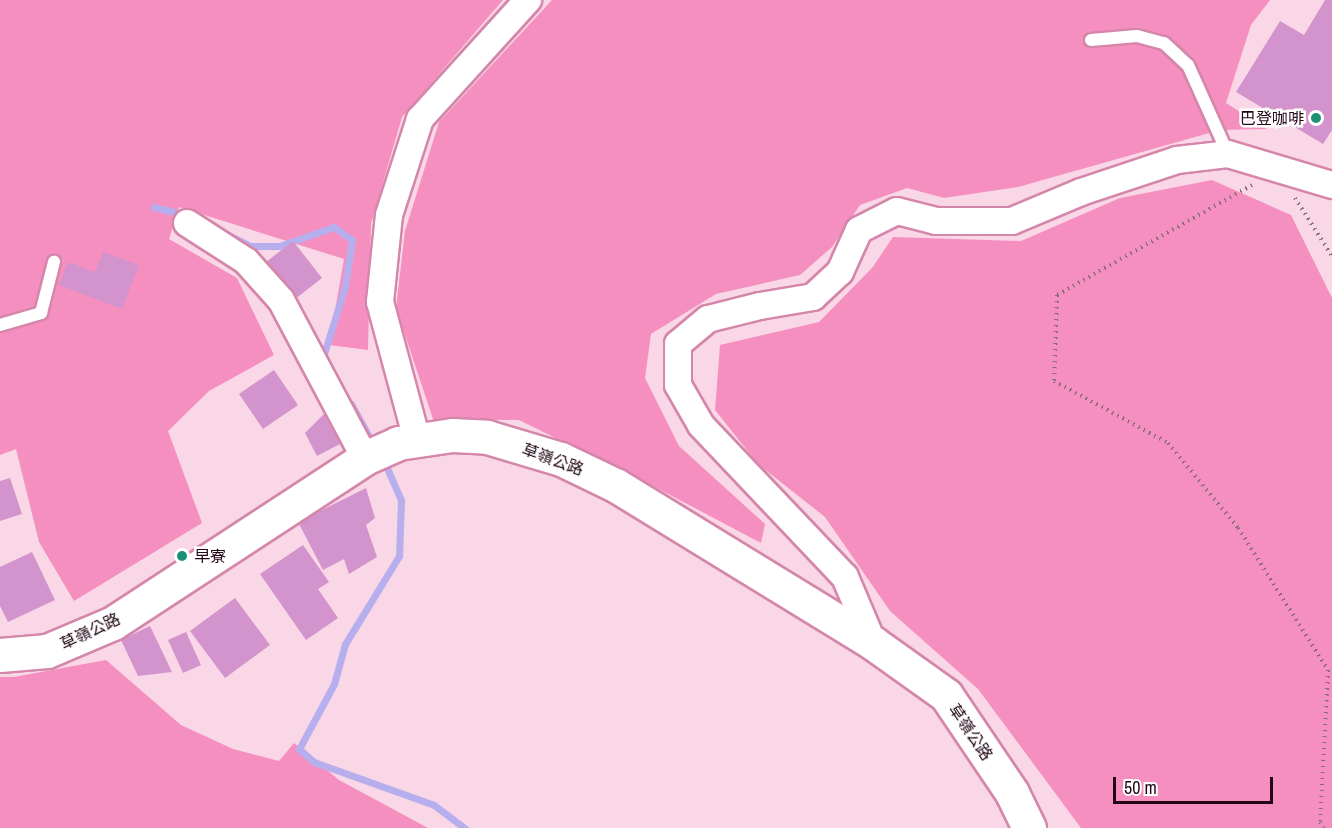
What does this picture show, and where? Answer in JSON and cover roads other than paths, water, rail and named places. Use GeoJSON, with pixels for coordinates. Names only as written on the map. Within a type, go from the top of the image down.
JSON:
{"type":"FeatureCollection","features":[{"type":"Feature","properties":{"kind":"main road","name":"草嶺公路"},"geometry":{"type":"LineString","coordinates":[[3,649],[47,651],[114,623],[365,458],[398,443],[452,435],[487,437],[561,459],[617,486],[873,643],[946,695],[1012,794],[1029,828]]}},
{"type":"Feature","properties":{"kind":"street"},"geometry":{"type":"LineString","coordinates":[[417,440],[380,302],[389,215],[420,119],[528,0]]}},
{"type":"Feature","properties":{"kind":"street"},"geometry":{"type":"LineString","coordinates":[[873,643],[845,577],[701,425],[678,385],[678,344],[708,320],[760,306],[813,297],[840,272],[859,230],[897,212],[936,221],[1012,221],[1081,192],[1177,160],[1228,154],[1278,171],[1332,185]]}},
{"type":"Feature","properties":{"kind":"street"},"geometry":{"type":"LineString","coordinates":[[187,223],[246,261],[281,300],[365,458]]}},
{"type":"Feature","properties":{"kind":"lane"},"geometry":{"type":"LineString","coordinates":[[1091,40],[1137,36],[1164,43],[1188,65],[1228,154]]}},
{"type":"Feature","properties":{"kind":"lane"},"geometry":{"type":"LineString","coordinates":[[0,325],[41,313],[54,262]]}},
{"type":"Feature","properties":{"kind":"waterway"},"geometry":{"type":"LineString","coordinates":[[154,207],[186,215]]}},
{"type":"Feature","properties":{"kind":"waterway"},"geometry":{"type":"LineString","coordinates":[[226,234],[251,246],[279,246],[334,227],[352,240],[345,286],[323,357],[326,361]]}},
{"type":"Feature","properties":{"kind":"waterway"},"geometry":{"type":"LineString","coordinates":[[351,404],[368,435]]}},
{"type":"Feature","properties":{"kind":"waterway"},"geometry":{"type":"LineString","coordinates":[[383,459],[401,500],[399,556],[345,644],[334,684],[299,749],[314,762],[434,805],[465,828]]}},
{"type":"Feature","properties":{"kind":"place","name":"巴登咖啡"},"geometry":{"type":"Point","coordinates":[1316,118]}},
{"type":"Feature","properties":{"kind":"place","name":"早寮"},"geometry":{"type":"Point","coordinates":[182,556]}}]}
